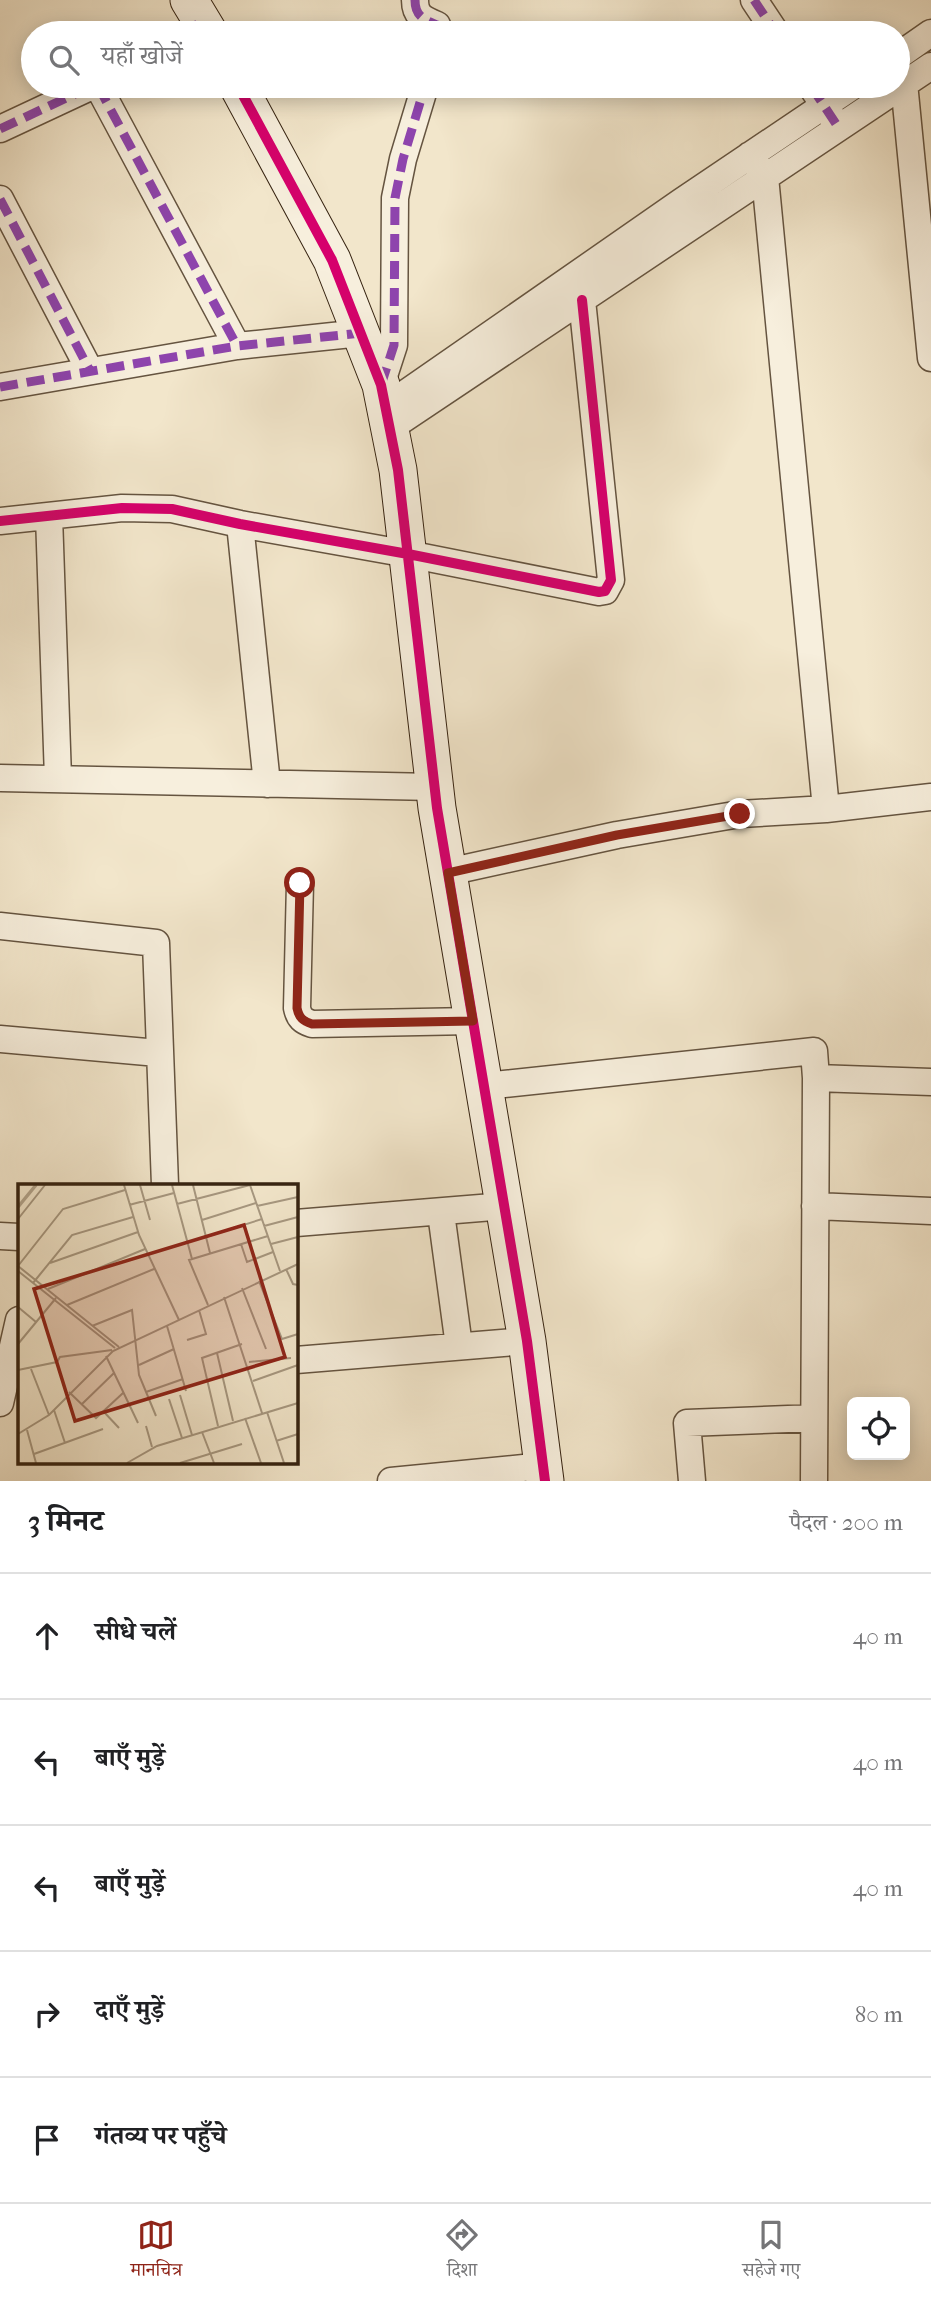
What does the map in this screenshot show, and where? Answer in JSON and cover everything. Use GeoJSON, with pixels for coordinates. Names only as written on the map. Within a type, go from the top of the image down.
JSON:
{"type":"FeatureCollection","features":[{"type":"Feature","properties":{"kind":"street"},"geometry":{"type":"LineString","coordinates":[[415,0],[420,18],[427,21]]}},
{"type":"Feature","properties":{"kind":"street"},"geometry":{"type":"LineString","coordinates":[[754,0],[768,21]]}},
{"type":"Feature","properties":{"kind":"street"},"geometry":{"type":"LineString","coordinates":[[910,48],[931,33]]}},
{"type":"Feature","properties":{"kind":"street"},"geometry":{"type":"LineString","coordinates":[[910,74],[931,66]]}},
{"type":"Feature","properties":{"kind":"street"},"geometry":{"type":"LineString","coordinates":[[0,129],[66,98]]}},
{"type":"Feature","properties":{"kind":"street"},"geometry":{"type":"LineString","coordinates":[[103,98],[237,346]]}},
{"type":"Feature","properties":{"kind":"street"},"geometry":{"type":"LineString","coordinates":[[244,98],[332,260],[386,406],[398,470],[435,787],[527,1341],[544,1474],[391,1481]]}},
{"type":"Feature","properties":{"kind":"street"},"geometry":{"type":"LineString","coordinates":[[386,406],[394,345],[395,198],[403,159],[421,98]]}},
{"type":"Feature","properties":{"kind":"street"},"geometry":{"type":"LineString","coordinates":[[386,406],[750,155],[815,98]]}},
{"type":"Feature","properties":{"kind":"street"},"geometry":{"type":"LineString","coordinates":[[820,98],[838,127]]}},
{"type":"Feature","properties":{"kind":"street"},"geometry":{"type":"LineString","coordinates":[[386,406],[582,300],[838,127],[875,98]]}},
{"type":"Feature","properties":{"kind":"street"},"geometry":{"type":"LineString","coordinates":[[903,98],[931,358]]}},
{"type":"Feature","properties":{"kind":"street"},"geometry":{"type":"LineString","coordinates":[[750,155],[765,177],[827,809]]}},
{"type":"Feature","properties":{"kind":"street"},"geometry":{"type":"LineString","coordinates":[[2,207],[90,371]]}},
{"type":"Feature","properties":{"kind":"street"},"geometry":{"type":"LineString","coordinates":[[0,521],[122,508],[172,509],[598,592],[605,591],[611,580],[582,300]]}},
{"type":"Feature","properties":{"kind":"street"},"geometry":{"type":"LineString","coordinates":[[0,387],[237,346],[361,333]]}},
{"type":"Feature","properties":{"kind":"street"},"geometry":{"type":"LineString","coordinates":[[49,516],[58,778]]}},
{"type":"Feature","properties":{"kind":"street"},"geometry":{"type":"LineString","coordinates":[[240,524],[267,784]]}},
{"type":"Feature","properties":{"kind":"street"},"geometry":{"type":"LineString","coordinates":[[0,778],[435,787]]}},
{"type":"Feature","properties":{"kind":"street"},"geometry":{"type":"LineString","coordinates":[[448,873],[740,814],[827,809],[931,797]]}},
{"type":"Feature","properties":{"kind":"street"},"geometry":{"type":"LineString","coordinates":[[300,883],[297,1008],[299,1016],[305,1022],[473,1021]]}},
{"type":"Feature","properties":{"kind":"street"},"geometry":{"type":"LineString","coordinates":[[0,926],[156,943],[165,1184]]}},
{"type":"Feature","properties":{"kind":"street"},"geometry":{"type":"LineString","coordinates":[[0,1039],[158,1053]]}},
{"type":"Feature","properties":{"kind":"street"},"geometry":{"type":"LineString","coordinates":[[485,1086],[814,1051],[814,1481]]}},
{"type":"Feature","properties":{"kind":"street"},"geometry":{"type":"LineString","coordinates":[[816,1079],[931,1082]]}},
{"type":"Feature","properties":{"kind":"street"},"geometry":{"type":"LineString","coordinates":[[298,1223],[505,1206]]}},
{"type":"Feature","properties":{"kind":"street"},"geometry":{"type":"LineString","coordinates":[[815,1206],[931,1211],[931,1228]]}},
{"type":"Feature","properties":{"kind":"street"},"geometry":{"type":"LineString","coordinates":[[441,1213],[459,1346]]}},
{"type":"Feature","properties":{"kind":"street"},"geometry":{"type":"LineString","coordinates":[[0,1236],[18,1237]]}},
{"type":"Feature","properties":{"kind":"street"},"geometry":{"type":"LineString","coordinates":[[0,1403],[18,1324]]}},
{"type":"Feature","properties":{"kind":"street"},"geometry":{"type":"LineString","coordinates":[[298,1360],[527,1341]]}},
{"type":"Feature","properties":{"kind":"street"},"geometry":{"type":"LineString","coordinates":[[692,1481],[687,1423],[814,1418]]}},
{"type":"Feature","properties":{"kind":"marked path"},"geometry":{"type":"LineString","coordinates":[[415,0],[418,13],[428,21]]}},
{"type":"Feature","properties":{"kind":"marked path"},"geometry":{"type":"LineString","coordinates":[[754,0],[768,21]]}},
{"type":"Feature","properties":{"kind":"marked path"},"geometry":{"type":"LineString","coordinates":[[0,129],[66,98]]}},
{"type":"Feature","properties":{"kind":"marked path"},"geometry":{"type":"LineString","coordinates":[[104,98],[237,346]]}},
{"type":"Feature","properties":{"kind":"marked path"},"geometry":{"type":"LineString","coordinates":[[381,385],[394,345],[395,198],[403,159],[421,98]]}},
{"type":"Feature","properties":{"kind":"marked path"},"geometry":{"type":"LineString","coordinates":[[819,98],[838,127]]}},
{"type":"Feature","properties":{"kind":"marked path"},"geometry":{"type":"LineString","coordinates":[[0,199],[90,371]]}},
{"type":"Feature","properties":{"kind":"marked path"},"geometry":{"type":"LineString","coordinates":[[0,387],[237,346],[361,333]]}},
{"type":"Feature","properties":{"kind":"cycle path"},"geometry":{"type":"LineString","coordinates":[[244,98],[332,260],[381,385],[398,470],[437,808],[527,1341],[545,1481]]}},
{"type":"Feature","properties":{"kind":"cycle path"},"geometry":{"type":"LineString","coordinates":[[0,521],[122,508],[172,509],[605,591],[611,580],[582,300]]}},
{"type":"Feature","properties":{"kind":"route"},"geometry":{"type":"LineString","coordinates":[[300,883],[297,1008],[299,1016],[305,1022],[473,1021],[448,873],[617,835],[740,814]]}}]}
